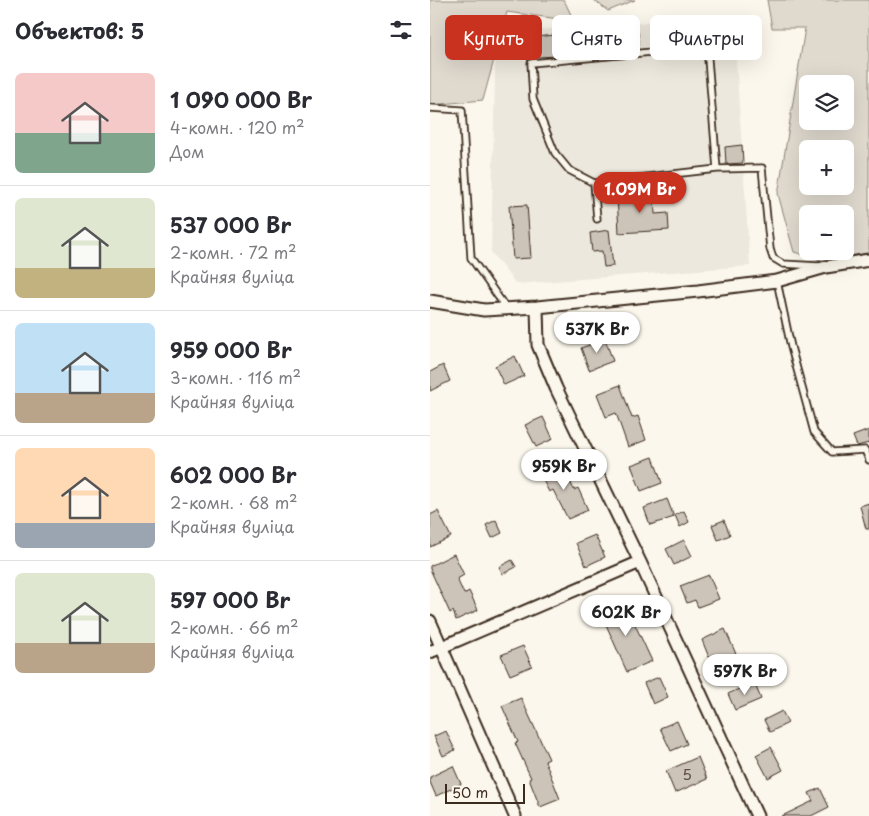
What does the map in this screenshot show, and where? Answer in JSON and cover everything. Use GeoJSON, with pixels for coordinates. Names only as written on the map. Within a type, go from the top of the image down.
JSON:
{"type":"FeatureCollection","features":[{"type":"Feature","properties":{"kind":"street"},"geometry":{"type":"LineString","coordinates":[[430,301],[484,310],[537,307],[777,281],[826,267],[869,260]]}},
{"type":"Feature","properties":{"kind":"street"},"geometry":{"type":"LineString","coordinates":[[537,307],[538,345],[556,388],[640,562],[757,816]]}},
{"type":"Feature","properties":{"kind":"street"},"geometry":{"type":"LineString","coordinates":[[430,652],[640,562]]}},
{"type":"Feature","properties":{"kind":"street"},"geometry":{"type":"LineString","coordinates":[[430,621],[515,816]]}},
{"type":"Feature","properties":{"kind":"lane"},"geometry":{"type":"LineString","coordinates":[[717,169],[707,47],[531,63],[533,98],[554,153],[569,170],[594,183],[717,169],[762,168],[770,249],[773,258],[783,264],[826,267]]}},
{"type":"Feature","properties":{"kind":"lane"},"geometry":{"type":"LineString","coordinates":[[430,108],[462,110],[471,258],[508,309]]}},
{"type":"Feature","properties":{"kind":"lane"},"geometry":{"type":"LineString","coordinates":[[594,183],[597,219]]}},
{"type":"Feature","properties":{"kind":"lane"},"geometry":{"type":"LineString","coordinates":[[777,281],[791,347],[814,432],[832,452],[867,449],[869,460]]}},
{"type":"Feature","properties":{"kind":"shaded area"},"geometry":{"type":"Polygon","coordinates":[[[430,0],[564,0],[571,15],[552,15],[552,18],[542,17],[542,15],[507,12],[506,15],[445,15],[445,60],[494,60],[483,100],[430,105],[430,0]]]}},
{"type":"Feature","properties":{"kind":"shaded area"},"geometry":{"type":"Polygon","coordinates":[[[594,0],[635,0],[608,11],[594,0]]]}},
{"type":"Feature","properties":{"kind":"shaded area"},"geometry":{"type":"Polygon","coordinates":[[[767,0],[869,0],[869,253],[854,256],[854,205],[799,205],[799,253],[794,252],[778,194],[805,28],[772,28],[767,0]]]}},
{"type":"Feature","properties":{"kind":"shaded area"},"geometry":{"type":"Polygon","coordinates":[[[650,22],[650,60],[736,60],[750,266],[516,284],[491,252],[495,60],[542,60],[542,30],[552,29],[552,60],[640,60],[640,23],[650,22]]]}},
{"type":"Feature","properties":{"kind":"building"},"geometry":{"type":"Polygon","coordinates":[[[552,35],[552,56],[542,57],[542,36],[552,35]]]}},
{"type":"Feature","properties":{"kind":"building"},"geometry":{"type":"Polygon","coordinates":[[[742,145],[743,163],[726,164],[725,147],[742,145]]]}},
{"type":"Feature","properties":{"kind":"building"},"geometry":{"type":"Polygon","coordinates":[[[654,193],[655,214],[668,213],[669,230],[619,233],[617,195],[654,193]]]}},
{"type":"Feature","properties":{"kind":"building"},"geometry":{"type":"Polygon","coordinates":[[[527,205],[531,258],[513,259],[509,206],[527,205]]]}},
{"type":"Feature","properties":{"kind":"building"},"geometry":{"type":"Polygon","coordinates":[[[609,230],[613,266],[604,267],[602,251],[592,252],[590,233],[609,230]]]}},
{"type":"Feature","properties":{"kind":"building"},"geometry":{"type":"Polygon","coordinates":[[[605,339],[613,361],[589,370],[581,348],[605,339]]]}},
{"type":"Feature","properties":{"kind":"building"},"geometry":{"type":"Polygon","coordinates":[[[515,356],[524,376],[504,385],[495,366],[515,356]]]}},
{"type":"Feature","properties":{"kind":"building"},"geometry":{"type":"Polygon","coordinates":[[[443,365],[450,381],[430,391],[430,372],[443,365]]]}},
{"type":"Feature","properties":{"kind":"building"},"geometry":{"type":"Polygon","coordinates":[[[620,385],[632,418],[638,416],[646,440],[628,447],[616,413],[606,417],[597,394],[620,385]]]}},
{"type":"Feature","properties":{"kind":"building"},"geometry":{"type":"Polygon","coordinates":[[[543,417],[553,439],[536,447],[525,425],[543,417]]]}},
{"type":"Feature","properties":{"kind":"building"},"geometry":{"type":"Polygon","coordinates":[[[869,430],[869,443],[857,446],[853,436],[869,430]]]}},
{"type":"Feature","properties":{"kind":"building"},"geometry":{"type":"Polygon","coordinates":[[[653,457],[662,483],[641,491],[631,465],[653,457]]]}},
{"type":"Feature","properties":{"kind":"building"},"geometry":{"type":"Polygon","coordinates":[[[562,464],[574,490],[578,488],[588,510],[568,519],[553,490],[549,492],[540,474],[562,464]]]}},
{"type":"Feature","properties":{"kind":"building"},"geometry":{"type":"Polygon","coordinates":[[[667,499],[674,517],[650,525],[644,508],[667,499]]]}},
{"type":"Feature","properties":{"kind":"building"},"geometry":{"type":"Polygon","coordinates":[[[869,503],[869,529],[866,529],[860,506],[869,503]]]}},
{"type":"Feature","properties":{"kind":"building"},"geometry":{"type":"Polygon","coordinates":[[[438,511],[451,537],[430,547],[430,515],[438,511]]]}},
{"type":"Feature","properties":{"kind":"building"},"geometry":{"type":"Polygon","coordinates":[[[684,511],[689,522],[680,527],[675,515],[684,511]]]}},
{"type":"Feature","properties":{"kind":"building"},"geometry":{"type":"Polygon","coordinates":[[[496,520],[502,533],[492,538],[486,525],[496,520]]]}},
{"type":"Feature","properties":{"kind":"building"},"geometry":{"type":"Polygon","coordinates":[[[724,520],[730,535],[718,540],[712,525],[724,520]]]}},
{"type":"Feature","properties":{"kind":"building"},"geometry":{"type":"Polygon","coordinates":[[[595,535],[605,557],[586,566],[576,543],[595,535]]]}},
{"type":"Feature","properties":{"kind":"building"},"geometry":{"type":"Polygon","coordinates":[[[684,540],[692,556],[674,565],[666,549],[684,540]]]}},
{"type":"Feature","properties":{"kind":"building"},"geometry":{"type":"Polygon","coordinates":[[[454,554],[464,575],[457,579],[464,594],[469,591],[478,610],[456,620],[453,611],[450,613],[430,569],[430,566],[454,554]]]}},
{"type":"Feature","properties":{"kind":"building"},"geometry":{"type":"Polygon","coordinates":[[[512,560],[516,567],[503,574],[499,567],[512,560]]]}},
{"type":"Feature","properties":{"kind":"building"},"geometry":{"type":"Polygon","coordinates":[[[709,575],[719,599],[698,607],[695,600],[687,603],[680,586],[709,575]]]}},
{"type":"Feature","properties":{"kind":"building"},"geometry":{"type":"Polygon","coordinates":[[[624,601],[652,661],[627,672],[600,611],[624,601]]]}},
{"type":"Feature","properties":{"kind":"building"},"geometry":{"type":"Polygon","coordinates":[[[725,629],[736,654],[712,665],[702,640],[725,629]]]}},
{"type":"Feature","properties":{"kind":"building"},"geometry":{"type":"Polygon","coordinates":[[[523,646],[532,666],[510,675],[501,655],[523,646]]]}},
{"type":"Feature","properties":{"kind":"building"},"geometry":{"type":"Polygon","coordinates":[[[659,677],[668,697],[653,704],[644,683],[659,677]]]}},
{"type":"Feature","properties":{"kind":"building"},"geometry":{"type":"Polygon","coordinates":[[[754,682],[761,699],[735,710],[728,694],[754,682]]]}},
{"type":"Feature","properties":{"kind":"building"},"geometry":{"type":"Polygon","coordinates":[[[521,698],[549,759],[545,761],[560,799],[540,807],[529,779],[531,778],[515,743],[518,742],[502,706],[521,698]]]}},
{"type":"Feature","properties":{"kind":"building"},"geometry":{"type":"Polygon","coordinates":[[[782,711],[788,723],[770,732],[764,720],[782,711]]]}},
{"type":"Feature","properties":{"kind":"building"},"geometry":{"type":"Polygon","coordinates":[[[677,721],[687,744],[671,751],[660,728],[677,721]]]}},
{"type":"Feature","properties":{"kind":"building"},"geometry":{"type":"Polygon","coordinates":[[[446,731],[455,750],[443,756],[434,736],[446,731]]]}},
{"type":"Feature","properties":{"kind":"building"},"geometry":{"type":"Polygon","coordinates":[[[771,747],[783,770],[768,778],[756,755],[771,747]]]}},
{"type":"Feature","properties":{"kind":"building"},"geometry":{"type":"Polygon","coordinates":[[[698,757],[707,779],[675,793],[666,771],[698,757]]]}},
{"type":"Feature","properties":{"kind":"building"},"geometry":{"type":"Polygon","coordinates":[[[453,766],[461,784],[436,796],[430,782],[430,777],[453,766]]]}},
{"type":"Feature","properties":{"kind":"building"},"geometry":{"type":"Polygon","coordinates":[[[820,788],[829,807],[811,816],[782,816],[813,801],[809,793],[820,788]]]}}]}
